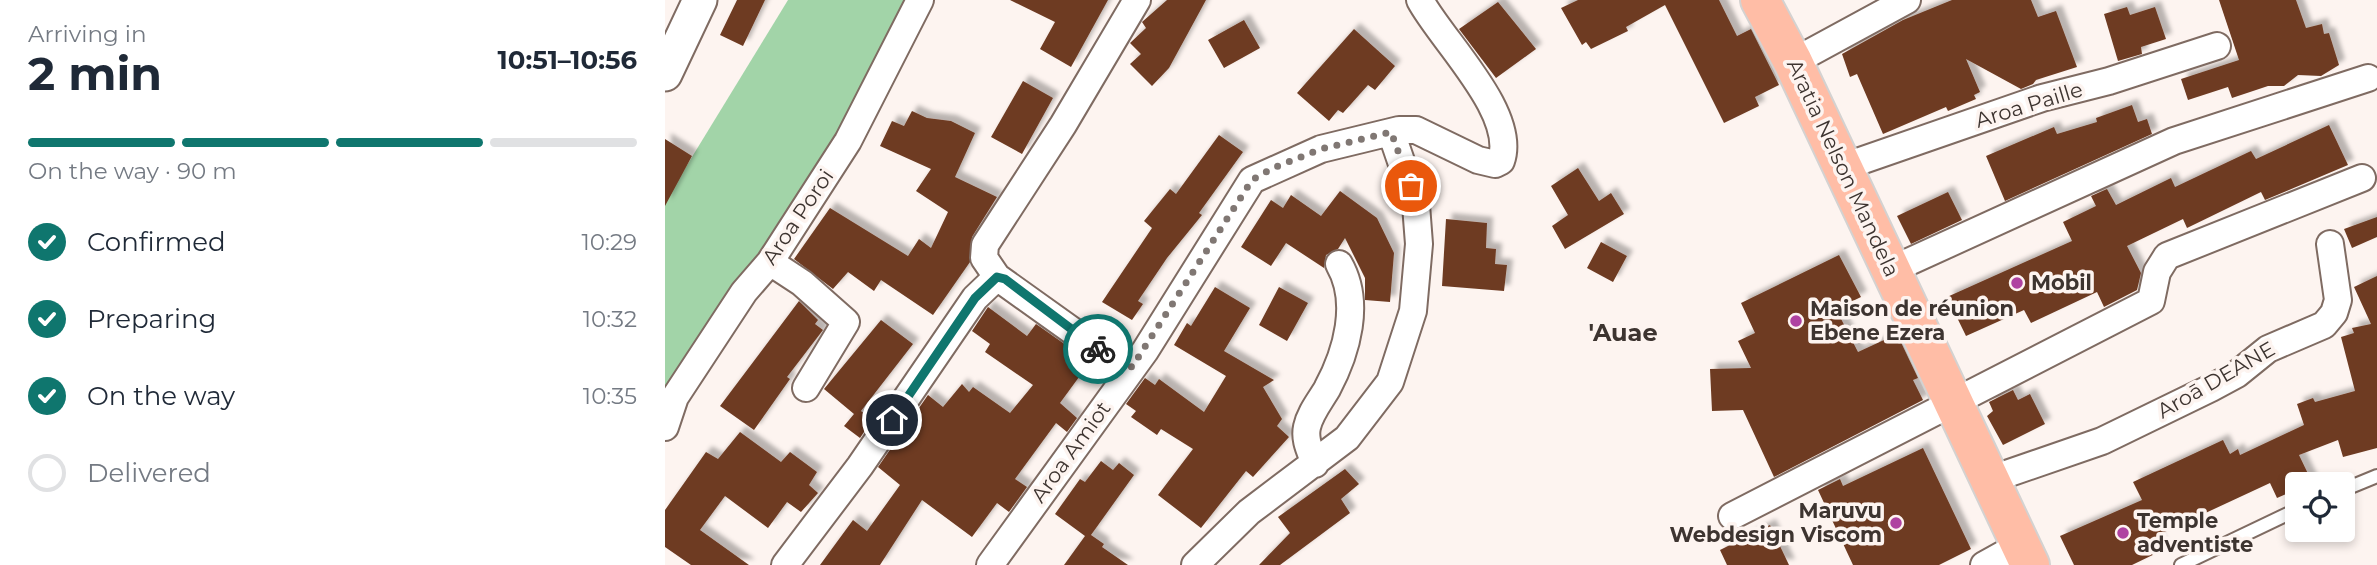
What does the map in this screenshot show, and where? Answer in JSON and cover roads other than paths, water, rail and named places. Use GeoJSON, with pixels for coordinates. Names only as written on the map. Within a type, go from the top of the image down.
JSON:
{"type":"FeatureCollection","features":[{"type":"Feature","properties":{"kind":"main road","name":"Aratia Nelson Mandela"},"geometry":{"type":"LineString","coordinates":[[1760,0],[1843,167],[2025,555]]}},
{"type":"Feature","properties":{"kind":"street"},"geometry":{"type":"LineString","coordinates":[[665,74],[700,0]]}},
{"type":"Feature","properties":{"kind":"street","name":"Aroa Poroi"},"geometry":{"type":"LineString","coordinates":[[665,427],[675,397],[744,292],[770,262],[848,141],[920,0]]}},
{"type":"Feature","properties":{"kind":"street"},"geometry":{"type":"LineString","coordinates":[[1132,367],[1102,352],[1005,279],[997,277],[984,258],[985,246],[1015,203],[1137,0]]}},
{"type":"Feature","properties":{"kind":"street","name":"Aroa Amiot"},"geometry":{"type":"LineString","coordinates":[[990,565],[1132,367],[1252,180],[1273,168],[1321,149],[1391,132],[1416,130],[1459,153],[1495,164],[1501,161],[1504,154],[1496,117],[1454,47],[1420,0]]}},
{"type":"Feature","properties":{"kind":"street"},"geometry":{"type":"LineString","coordinates":[[1789,55],[1878,0]]}},
{"type":"Feature","properties":{"kind":"street"},"geometry":{"type":"LineString","coordinates":[[1789,55],[1907,0]]}},
{"type":"Feature","properties":{"kind":"street","name":"Aroa Paille"},"geometry":{"type":"LineString","coordinates":[[1843,167],[2031,102],[2109,81],[2217,46]]}},
{"type":"Feature","properties":{"kind":"street"},"geometry":{"type":"LineString","coordinates":[[1891,270],[2174,141],[2368,78]]}},
{"type":"Feature","properties":{"kind":"street"},"geometry":{"type":"LineString","coordinates":[[1195,565],[1249,512],[1347,438],[1383,394],[1397,367],[1413,311],[1418,266],[1416,205],[1391,132]]}},
{"type":"Feature","properties":{"kind":"street"},"geometry":{"type":"LineString","coordinates":[[1732,516],[2151,301],[2157,272],[2167,256],[2362,178]]}},
{"type":"Feature","properties":{"kind":"street","name":"Aroā DEANE"},"geometry":{"type":"LineString","coordinates":[[1989,480],[2102,441],[2228,379],[2268,349],[2323,325],[2334,313],[2338,300],[2330,244]]}},
{"type":"Feature","properties":{"kind":"street"},"geometry":{"type":"LineString","coordinates":[[770,262],[802,283],[846,322],[806,388]]}},
{"type":"Feature","properties":{"kind":"street"},"geometry":{"type":"LineString","coordinates":[[1315,464],[1307,446],[1307,427],[1336,371],[1352,306],[1347,278],[1339,264]]}},
{"type":"Feature","properties":{"kind":"street"},"geometry":{"type":"LineString","coordinates":[[785,565],[860,466],[975,298],[997,277]]}},
{"type":"Feature","properties":{"kind":"street"},"geometry":{"type":"LineString","coordinates":[[1984,565],[2025,555]]}},
{"type":"Feature","properties":{"kind":"lane"},"geometry":{"type":"LineString","coordinates":[[2355,485],[2377,476]]}},
{"type":"Feature","properties":{"kind":"lane"},"geometry":{"type":"LineString","coordinates":[[2181,565],[2285,515]]}},
{"type":"Feature","properties":{"kind":"place","name":"Mobil"},"geometry":{"type":"Point","coordinates":[2017,283]}},
{"type":"Feature","properties":{"kind":"place","name":"Maison de réunion Ebene Ezera"},"geometry":{"type":"Point","coordinates":[1796,321]}},
{"type":"Feature","properties":{"kind":"place","name":"Maruvu Webdesign Viscom"},"geometry":{"type":"Point","coordinates":[1896,523]}},
{"type":"Feature","properties":{"kind":"place","name":"Temple adventiste"},"geometry":{"type":"Point","coordinates":[2123,533]}},
{"type":"Feature","properties":{"kind":"district","name":"'Auae"},"geometry":{"type":"Point","coordinates":[1623,333]}}]}
